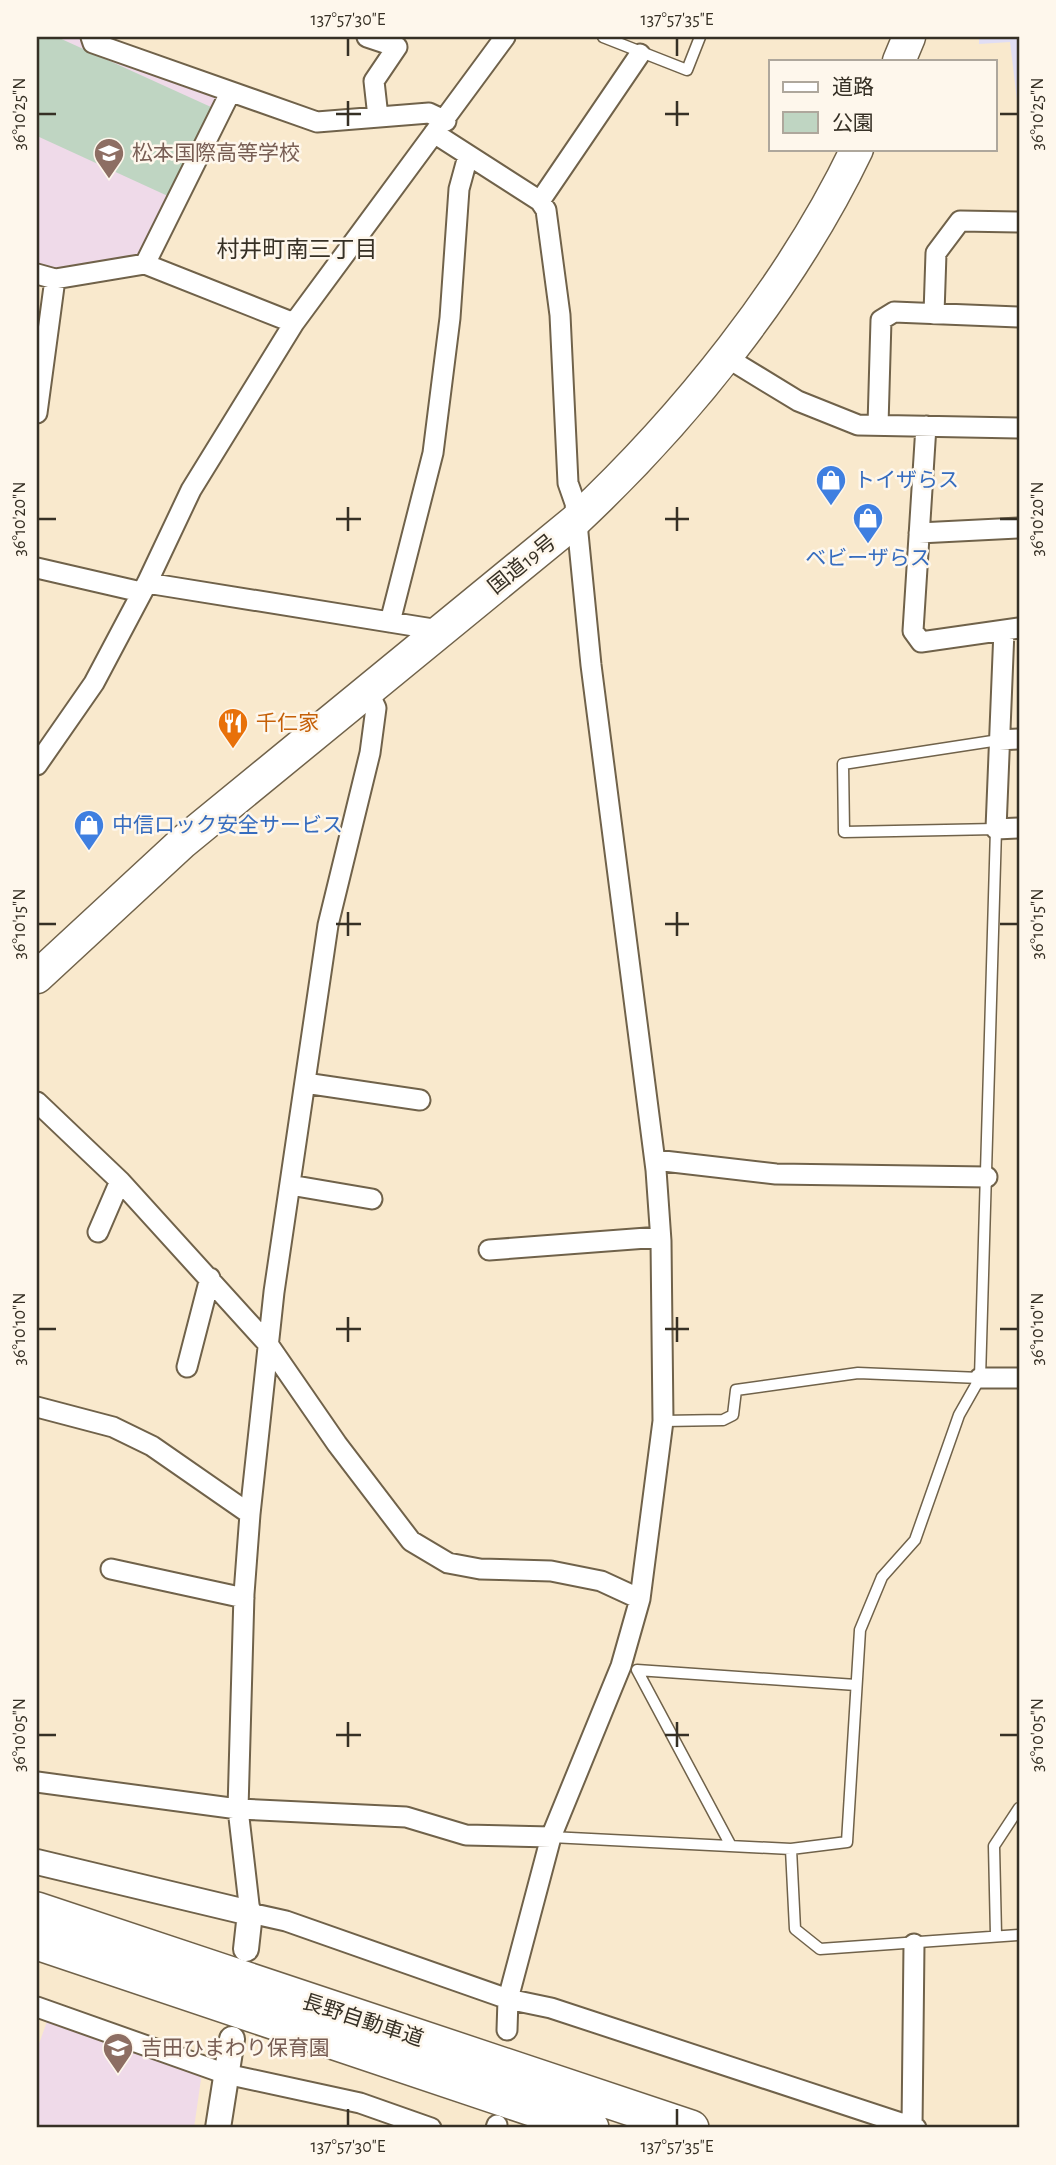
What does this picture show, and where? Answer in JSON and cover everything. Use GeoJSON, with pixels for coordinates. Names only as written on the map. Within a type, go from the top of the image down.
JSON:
{"type":"FeatureCollection","features":[{"type":"Feature","properties":{"kind":"highway"},"geometry":{"type":"LineString","coordinates":[[899,60],[909,37]]}},
{"type":"Feature","properties":{"kind":"highway","name":"国道19号"},"geometry":{"type":"LineString","coordinates":[[37,977],[183,842],[575,521],[650,446],[726,353],[808,237],[857,150]]}},
{"type":"Feature","properties":{"kind":"highway","name":"国道19号"},"geometry":{"type":"LineString","coordinates":[[37,1001],[82,949],[109,908]]}},
{"type":"Feature","properties":{"kind":"highway","name":"長野自動車道"},"geometry":{"type":"LineString","coordinates":[[37,1910],[691,2128]]}},
{"type":"Feature","properties":{"kind":"highway","name":"長野自動車道"},"geometry":{"type":"LineString","coordinates":[[37,1942],[591,2128]]}},
{"type":"Feature","properties":{"kind":"street"},"geometry":{"type":"LineString","coordinates":[[91,37],[93,43],[317,122],[429,113],[468,156],[540,201],[546,210],[559,315],[568,483],[575,503],[575,521],[655,1160],[660,1237],[663,1421],[629,1668],[551,1837],[508,1999],[506,2030]]}},
{"type":"Feature","properties":{"kind":"street"},"geometry":{"type":"LineString","coordinates":[[367,37],[397,47],[374,82],[378,117]]}},
{"type":"Feature","properties":{"kind":"street"},"geometry":{"type":"LineString","coordinates":[[37,765],[94,683],[191,490],[294,323],[506,37]]}},
{"type":"Feature","properties":{"kind":"street"},"geometry":{"type":"LineString","coordinates":[[540,201],[640,54]]}},
{"type":"Feature","properties":{"kind":"street"},"geometry":{"type":"LineString","coordinates":[[145,264],[230,93]]}},
{"type":"Feature","properties":{"kind":"street"},"geometry":{"type":"LineString","coordinates":[[390,622],[433,453],[450,317],[459,189],[468,156]]}},
{"type":"Feature","properties":{"kind":"street"},"geometry":{"type":"LineString","coordinates":[[934,314],[936,253],[960,221],[1019,222]]}},
{"type":"Feature","properties":{"kind":"street"},"geometry":{"type":"LineString","coordinates":[[37,413],[46,277],[145,264],[294,323]]}},
{"type":"Feature","properties":{"kind":"street"},"geometry":{"type":"LineString","coordinates":[[878,425],[881,320],[894,312],[1019,317]]}},
{"type":"Feature","properties":{"kind":"street"},"geometry":{"type":"LineString","coordinates":[[726,353],[734,362],[798,401],[858,425],[1019,428]]}},
{"type":"Feature","properties":{"kind":"street"},"geometry":{"type":"LineString","coordinates":[[926,426],[913,632],[921,642],[1012,629],[999,740],[996,829],[1019,828]]}},
{"type":"Feature","properties":{"kind":"street"},"geometry":{"type":"LineString","coordinates":[[919,533],[1019,528]]}},
{"type":"Feature","properties":{"kind":"street"},"geometry":{"type":"LineString","coordinates":[[37,568],[144,588],[439,630]]}},
{"type":"Feature","properties":{"kind":"street"},"geometry":{"type":"LineString","coordinates":[[246,1949],[250,1913],[238,1810],[244,1598],[250,1514],[268,1344],[328,925],[370,753],[376,708],[368,691]]}},
{"type":"Feature","properties":{"kind":"street"},"geometry":{"type":"LineString","coordinates":[[999,740],[1019,739]]}},
{"type":"Feature","properties":{"kind":"street"},"geometry":{"type":"LineString","coordinates":[[305,1083],[420,1100]]}},
{"type":"Feature","properties":{"kind":"street"},"geometry":{"type":"LineString","coordinates":[[37,1102],[120,1181],[268,1344],[337,1444],[411,1541],[427,1553],[448,1563],[480,1569],[551,1571],[601,1581],[640,1599]]}},
{"type":"Feature","properties":{"kind":"street"},"geometry":{"type":"LineString","coordinates":[[655,1160],[776,1174],[987,1177]]}},
{"type":"Feature","properties":{"kind":"street"},"geometry":{"type":"LineString","coordinates":[[98,1232],[120,1181]]}},
{"type":"Feature","properties":{"kind":"street"},"geometry":{"type":"LineString","coordinates":[[290,1185],[372,1199]]}},
{"type":"Feature","properties":{"kind":"street"},"geometry":{"type":"LineString","coordinates":[[489,1250],[660,1237]]}},
{"type":"Feature","properties":{"kind":"street"},"geometry":{"type":"LineString","coordinates":[[187,1367],[210,1278]]}},
{"type":"Feature","properties":{"kind":"street"},"geometry":{"type":"LineString","coordinates":[[980,1378],[1019,1378]]}},
{"type":"Feature","properties":{"kind":"street"},"geometry":{"type":"LineString","coordinates":[[37,1407],[113,1427],[152,1446],[250,1514]]}},
{"type":"Feature","properties":{"kind":"street"},"geometry":{"type":"LineString","coordinates":[[111,1569],[244,1598]]}},
{"type":"Feature","properties":{"kind":"street"},"geometry":{"type":"LineString","coordinates":[[37,1782],[238,1810],[406,1817],[466,1835],[551,1837]]}},
{"type":"Feature","properties":{"kind":"street"},"geometry":{"type":"LineString","coordinates":[[37,1846],[182,1895]]}},
{"type":"Feature","properties":{"kind":"street"},"geometry":{"type":"LineString","coordinates":[[37,1862],[286,1921],[508,1999],[551,2008],[914,2128],[914,1944]]}},
{"type":"Feature","properties":{"kind":"street"},"geometry":{"type":"LineString","coordinates":[[37,2007],[226,2074],[360,2103],[431,2128]]}},
{"type":"Feature","properties":{"kind":"street"},"geometry":{"type":"LineString","coordinates":[[218,2128],[232,2039]]}},
{"type":"Feature","properties":{"kind":"lane"},"geometry":{"type":"LineString","coordinates":[[603,37],[640,54],[687,70],[701,37]]}},
{"type":"Feature","properties":{"kind":"lane"},"geometry":{"type":"LineString","coordinates":[[551,1837],[791,1849],[848,1842],[860,1630],[882,1577],[915,1539],[959,1415],[980,1378],[996,829],[844,832],[843,764],[999,740]]}},
{"type":"Feature","properties":{"kind":"lane"},"geometry":{"type":"LineString","coordinates":[[663,1421],[723,1420],[733,1415],[737,1390],[858,1373],[980,1378]]}},
{"type":"Feature","properties":{"kind":"lane"},"geometry":{"type":"LineString","coordinates":[[629,1668],[856,1685]]}},
{"type":"Feature","properties":{"kind":"lane"},"geometry":{"type":"LineString","coordinates":[[629,1668],[730,1844]]}},
{"type":"Feature","properties":{"kind":"lane"},"geometry":{"type":"LineString","coordinates":[[996,1935],[994,1846],[1019,1808]]}},
{"type":"Feature","properties":{"kind":"lane"},"geometry":{"type":"LineString","coordinates":[[791,1849],[795,1929],[820,1949],[1019,1935]]}},
{"type":"Feature","properties":{"kind":"shaded area","name":"松本国際高等学校"},"geometry":{"type":"Polygon","coordinates":[[[37,37],[85,37],[222,98],[140,262],[70,276],[37,268],[37,37]]]}},
{"type":"Feature","properties":{"kind":"shaded area"},"geometry":{"type":"Polygon","coordinates":[[[979,37],[1019,37],[1019,117],[1010,42],[979,44],[979,37]]]}},
{"type":"Feature","properties":{"kind":"shaded area","name":"吉田ひまわり保育園"},"geometry":{"type":"Polygon","coordinates":[[[48,2019],[198,2070],[201,2079],[194,2128],[37,2128],[37,2049],[48,2019]]]}},
{"type":"Feature","properties":{"kind":"green space"},"geometry":{"type":"Polygon","coordinates":[[[37,37],[57,37],[211,107],[170,197],[37,136],[37,37]]]}},
{"type":"Feature","properties":{"kind":"place","name":"松本国際高等学校"},"geometry":{"type":"Point","coordinates":[109,180]}},
{"type":"Feature","properties":{"kind":"place","name":"トイザらス"},"geometry":{"type":"Point","coordinates":[831,507]}},
{"type":"Feature","properties":{"kind":"place","name":"ベビーザらス"},"geometry":{"type":"Point","coordinates":[868,545]}},
{"type":"Feature","properties":{"kind":"place","name":"千仁家"},"geometry":{"type":"Point","coordinates":[233,750]}},
{"type":"Feature","properties":{"kind":"place","name":"中信ロック安全サービス"},"geometry":{"type":"Point","coordinates":[89,852]}},
{"type":"Feature","properties":{"kind":"place","name":"吉田ひまわり保育園"},"geometry":{"type":"Point","coordinates":[118,2075]}},
{"type":"Feature","properties":{"kind":"district","name":"村井町南三丁目"},"geometry":{"type":"Point","coordinates":[297,249]}}]}
